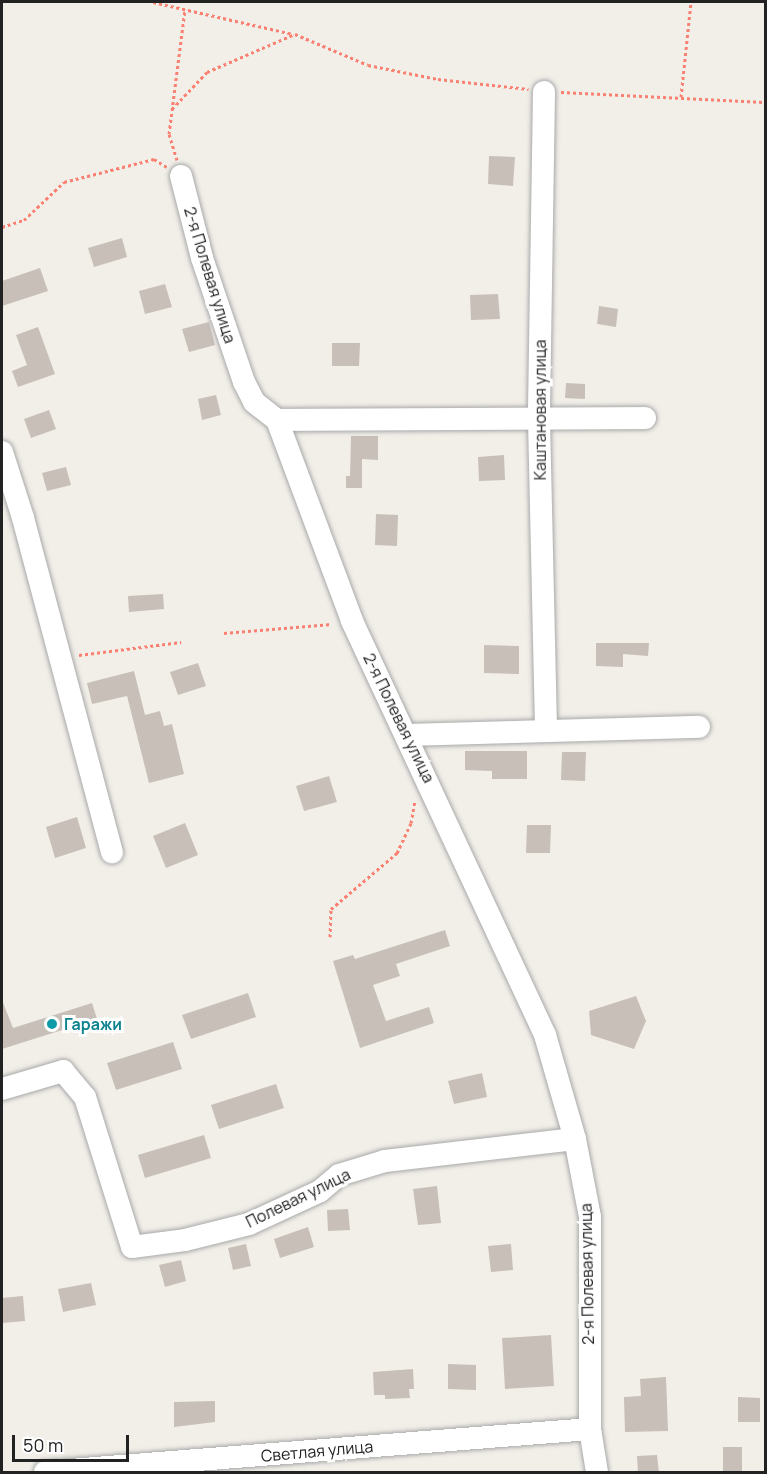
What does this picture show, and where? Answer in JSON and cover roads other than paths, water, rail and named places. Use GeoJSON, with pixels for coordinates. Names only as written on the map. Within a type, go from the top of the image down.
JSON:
{"type":"FeatureCollection","features":[{"type":"Feature","properties":{"kind":"street","name":"Каштановая улица"},"geometry":{"type":"LineString","coordinates":[[544,92],[539,420],[546,729]]}},
{"type":"Feature","properties":{"kind":"street","name":"2-я Полевая улица"},"geometry":{"type":"LineString","coordinates":[[181,176],[202,258],[244,382],[254,402],[277,420],[352,621],[408,735],[545,1035],[575,1139],[590,1217],[590,1429],[597,1473]]}},
{"type":"Feature","properties":{"kind":"street"},"geometry":{"type":"LineString","coordinates":[[277,420],[645,418]]}},
{"type":"Feature","properties":{"kind":"street"},"geometry":{"type":"LineString","coordinates":[[2,452],[62,658],[112,852]]}},
{"type":"Feature","properties":{"kind":"street"},"geometry":{"type":"LineString","coordinates":[[408,735],[546,729],[699,727]]}},
{"type":"Feature","properties":{"kind":"street","name":"Полевая улица"},"geometry":{"type":"LineString","coordinates":[[2,1089],[63,1071],[85,1098],[132,1247],[185,1240],[249,1224],[320,1191],[339,1175],[385,1161],[575,1139]]}},
{"type":"Feature","properties":{"kind":"street","name":"Светлая улица"},"geometry":{"type":"LineString","coordinates":[[45,1473],[590,1429]]}},
{"type":"Feature","properties":{"kind":"place","name":"Гаражи"},"geometry":{"type":"Point","coordinates":[52,1024]}}]}
